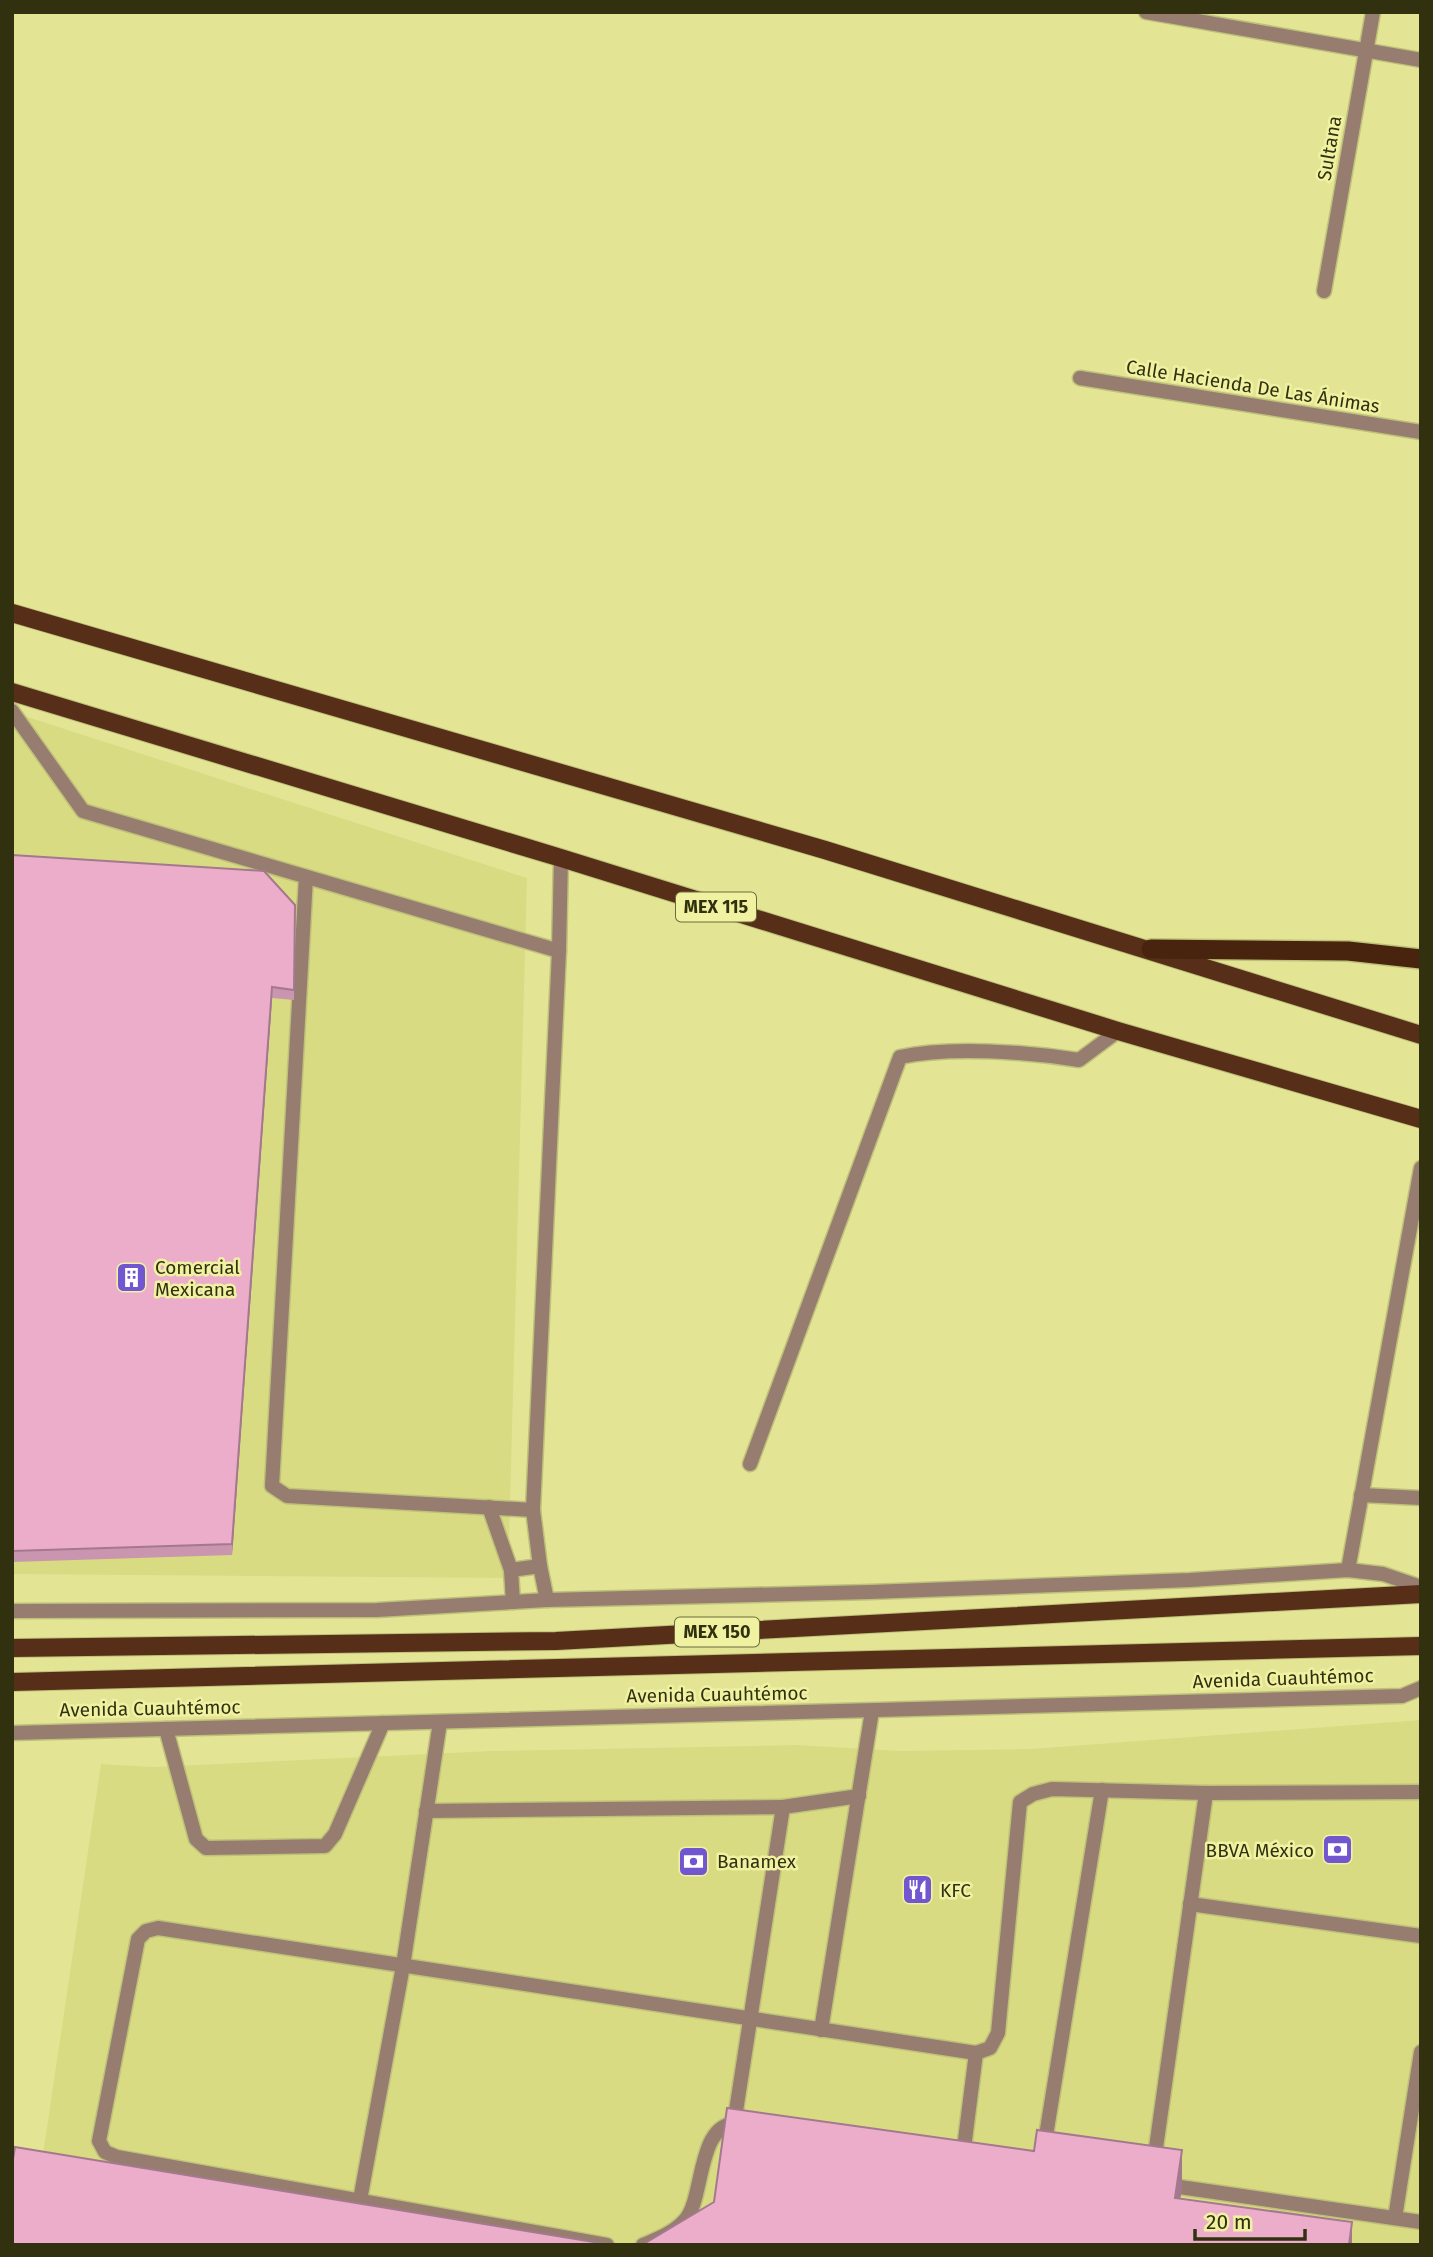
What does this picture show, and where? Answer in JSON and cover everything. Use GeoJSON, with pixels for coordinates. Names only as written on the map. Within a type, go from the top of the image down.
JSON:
{"type":"FeatureCollection","features":[{"type":"Feature","properties":{"kind":"highway"},"geometry":{"type":"LineString","coordinates":[[1151,949],[1348,951],[1421,959]]}},
{"type":"Feature","properties":{"kind":"main road"},"geometry":{"type":"LineString","coordinates":[[12,613],[825,850],[1421,1035]]}},
{"type":"Feature","properties":{"kind":"main road","name":"MEX 115"},"geometry":{"type":"LineString","coordinates":[[12,692],[561,858],[1118,1031],[1421,1119]]}},
{"type":"Feature","properties":{"kind":"main road","name":"MEX 150"},"geometry":{"type":"LineString","coordinates":[[12,1648],[556,1641],[1421,1594]]}},
{"type":"Feature","properties":{"kind":"main road","name":"Avenida Cuauhtémoc"},"geometry":{"type":"LineString","coordinates":[[12,1682],[1421,1646]]}},
{"type":"Feature","properties":{"kind":"street"},"geometry":{"type":"LineString","coordinates":[[1146,12],[1421,60]]}},
{"type":"Feature","properties":{"kind":"street","name":"Sultana"},"geometry":{"type":"LineString","coordinates":[[1324,290],[1373,12]]}},
{"type":"Feature","properties":{"kind":"street","name":"Calle Hacienda De Las Ánimas"},"geometry":{"type":"LineString","coordinates":[[1080,378],[1421,432]]}},
{"type":"Feature","properties":{"kind":"street"},"geometry":{"type":"LineString","coordinates":[[12,711],[83,811],[559,951]]}},
{"type":"Feature","properties":{"kind":"street"},"geometry":{"type":"LineString","coordinates":[[547,1600],[533,1510],[561,858]]}},
{"type":"Feature","properties":{"kind":"street"},"geometry":{"type":"LineString","coordinates":[[306,877],[272,1486],[287,1496],[533,1510]]}},
{"type":"Feature","properties":{"kind":"street"},"geometry":{"type":"LineString","coordinates":[[750,1464],[900,1057],[929,1051],[1048,1055],[1079,1060],[1118,1031]]}},
{"type":"Feature","properties":{"kind":"street"},"geometry":{"type":"LineString","coordinates":[[1348,1570],[1421,1168]]}},
{"type":"Feature","properties":{"kind":"street"},"geometry":{"type":"LineString","coordinates":[[1361,1495],[1421,1498]]}},
{"type":"Feature","properties":{"kind":"street"},"geometry":{"type":"LineString","coordinates":[[489,1507],[511,1570],[513,1602]]}},
{"type":"Feature","properties":{"kind":"street"},"geometry":{"type":"LineString","coordinates":[[511,1570],[540,1566]]}},
{"type":"Feature","properties":{"kind":"street"},"geometry":{"type":"LineString","coordinates":[[12,1611],[377,1610],[547,1600],[1189,1580],[1348,1570],[1383,1574],[1421,1587]]}},
{"type":"Feature","properties":{"kind":"street","name":"Avenida Cuauhtémoc"},"geometry":{"type":"LineString","coordinates":[[12,1733],[1402,1696],[1421,1688]]}},
{"type":"Feature","properties":{"kind":"street"},"geometry":{"type":"LineString","coordinates":[[821,2030],[872,1711]]}},
{"type":"Feature","properties":{"kind":"street"},"geometry":{"type":"LineString","coordinates":[[360,2200],[403,1966],[440,1722]]}},
{"type":"Feature","properties":{"kind":"street"},"geometry":{"type":"LineString","coordinates":[[166,1729],[196,1839],[206,1848],[325,1846],[335,1834],[383,1723]]}},
{"type":"Feature","properties":{"kind":"street"},"geometry":{"type":"LineString","coordinates":[[607,2245],[117,2157],[105,2152],[99,2141],[138,1939],[146,1931],[158,1928],[976,2053],[990,2048],[998,2033],[1020,1801],[1052,1788],[1206,1793],[1421,1791]]}},
{"type":"Feature","properties":{"kind":"street"},"geometry":{"type":"LineString","coordinates":[[1041,2167],[1102,1790]]}},
{"type":"Feature","properties":{"kind":"street"},"geometry":{"type":"LineString","coordinates":[[1206,1793],[1152,2177],[1421,2222]]}},
{"type":"Feature","properties":{"kind":"street"},"geometry":{"type":"LineString","coordinates":[[426,1811],[783,1808],[859,1796]]}},
{"type":"Feature","properties":{"kind":"street"},"geometry":{"type":"LineString","coordinates":[[643,2245],[674,2229],[688,2218],[711,2140],[721,2128],[741,2124],[752,2019],[783,1808]]}},
{"type":"Feature","properties":{"kind":"street"},"geometry":{"type":"LineString","coordinates":[[1190,1904],[1421,1936]]}},
{"type":"Feature","properties":{"kind":"street"},"geometry":{"type":"LineString","coordinates":[[1395,2218],[1421,2052]]}},
{"type":"Feature","properties":{"kind":"street"},"geometry":{"type":"LineString","coordinates":[[963,2156],[976,2053]]}},
{"type":"Feature","properties":{"kind":"shaded area"},"geometry":{"type":"Polygon","coordinates":[[[12,712],[527,878],[508,1578],[12,1574],[12,712]]]}},
{"type":"Feature","properties":{"kind":"shaded area"},"geometry":{"type":"Polygon","coordinates":[[[1421,1720],[1421,2245],[12,2245],[38,2188],[101,1764],[153,1767],[492,1751],[798,1745],[900,1751],[1031,1749],[1421,1720]]]}},
{"type":"Feature","properties":{"kind":"building","name":"Comercial Mexicana"},"geometry":{"type":"Polygon","coordinates":[[[12,855],[264,871],[295,905],[294,990],[272,987],[232,1544],[12,1551],[12,855]]]}},
{"type":"Feature","properties":{"kind":"building"},"geometry":{"type":"Polygon","coordinates":[[[727,2108],[1034,2151],[1037,2130],[1182,2150],[1175,2198],[1352,2222],[1349,2245],[642,2245],[714,2202],[727,2108]]]}},
{"type":"Feature","properties":{"kind":"building"},"geometry":{"type":"Polygon","coordinates":[[[15,2147],[612,2245],[12,2245],[12,2165],[15,2147]]]}},
{"type":"Feature","properties":{"kind":"place","name":"Comercial Mexicana"},"geometry":{"type":"Point","coordinates":[132,1278]}},
{"type":"Feature","properties":{"kind":"place","name":"BBVA México"},"geometry":{"type":"Point","coordinates":[1337,1850]}},
{"type":"Feature","properties":{"kind":"place","name":"Banamex"},"geometry":{"type":"Point","coordinates":[694,1861]}},
{"type":"Feature","properties":{"kind":"place","name":"KFC"},"geometry":{"type":"Point","coordinates":[917,1890]}}]}
